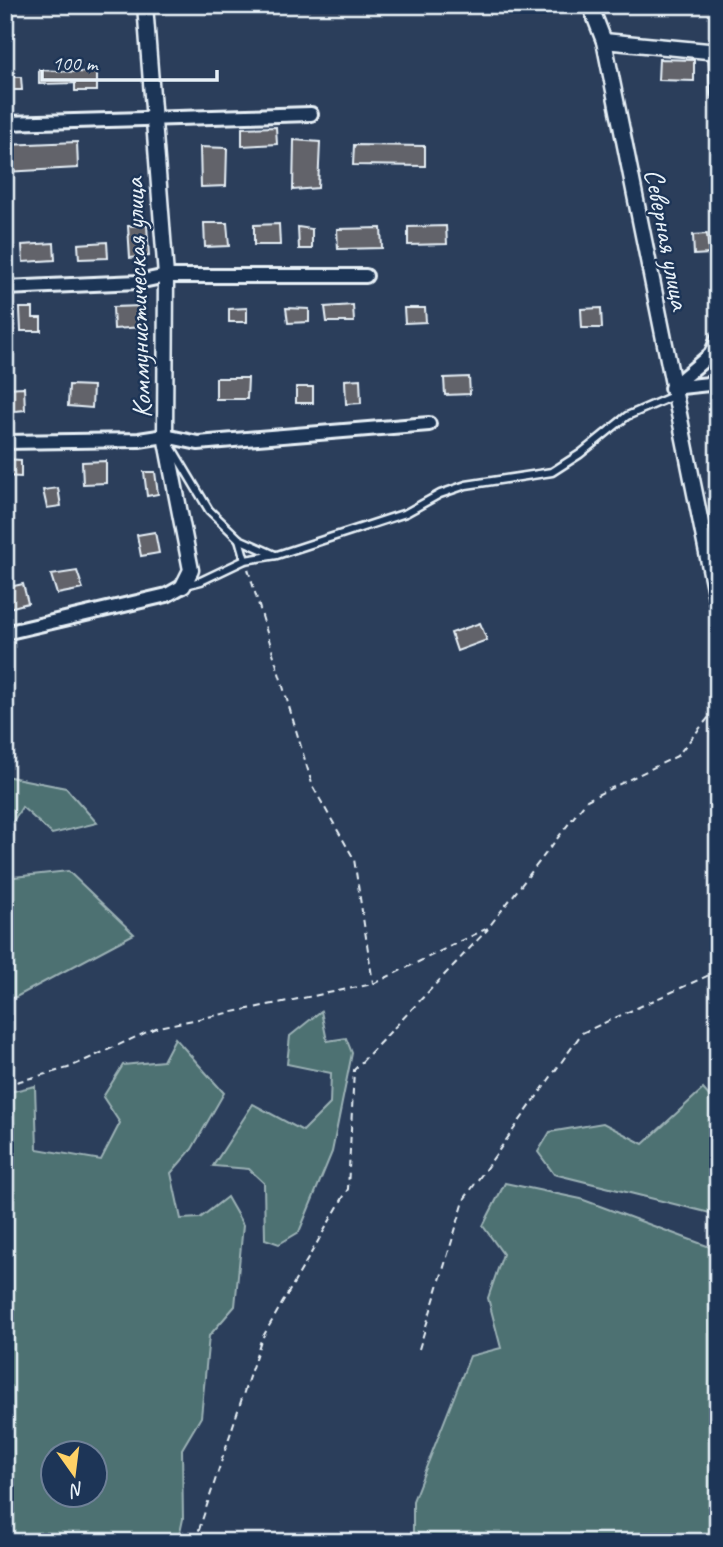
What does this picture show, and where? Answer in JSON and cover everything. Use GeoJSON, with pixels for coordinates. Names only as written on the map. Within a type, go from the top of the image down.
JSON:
{"type":"FeatureCollection","features":[{"type":"Feature","properties":{"kind":"street","name":"Коммунистическая улица"},"geometry":{"type":"LineString","coordinates":[[145,5],[166,276],[165,436],[191,570],[183,586]]}},
{"type":"Feature","properties":{"kind":"street","name":"Северная улица"},"geometry":{"type":"LineString","coordinates":[[590,5],[604,41],[672,392],[718,608]]}},
{"type":"Feature","properties":{"kind":"street"},"geometry":{"type":"LineString","coordinates":[[604,41],[717,52],[718,93]]}},
{"type":"Feature","properties":{"kind":"street"},"geometry":{"type":"LineString","coordinates":[[5,123],[311,114]]}},
{"type":"Feature","properties":{"kind":"street"},"geometry":{"type":"LineString","coordinates":[[5,288],[138,282],[166,276],[366,276]]}},
{"type":"Feature","properties":{"kind":"street"},"geometry":{"type":"LineString","coordinates":[[672,392],[711,354],[718,338]]}},
{"type":"Feature","properties":{"kind":"street"},"geometry":{"type":"LineString","coordinates":[[672,392],[718,383]]}},
{"type":"Feature","properties":{"kind":"street"},"geometry":{"type":"LineString","coordinates":[[5,442],[139,440],[165,436],[198,443],[429,424]]}},
{"type":"Feature","properties":{"kind":"street"},"geometry":{"type":"LineString","coordinates":[[5,633],[167,595],[183,586]]}},
{"type":"Feature","properties":{"kind":"lane"},"geometry":{"type":"LineString","coordinates":[[183,586],[201,581],[245,560],[277,555],[406,513],[440,494],[466,485],[552,472],[580,454],[627,416],[672,392]]}},
{"type":"Feature","properties":{"kind":"lane"},"geometry":{"type":"LineString","coordinates":[[165,436],[209,510],[239,539],[277,555]]}},
{"type":"Feature","properties":{"kind":"lane"},"geometry":{"type":"LineString","coordinates":[[239,539],[245,560]]}},
{"type":"Feature","properties":{"kind":"path"},"geometry":{"type":"LineString","coordinates":[[245,560],[313,787],[354,859],[373,984]]}},
{"type":"Feature","properties":{"kind":"path"},"geometry":{"type":"LineString","coordinates":[[195,1542],[261,1340],[348,1189],[354,1070],[488,928],[587,800],[677,756],[718,706]]}},
{"type":"Feature","properties":{"kind":"path"},"geometry":{"type":"LineString","coordinates":[[5,1085],[68,1068],[158,1027],[373,984],[488,928]]}},
{"type":"Feature","properties":{"kind":"path"},"geometry":{"type":"LineString","coordinates":[[419,1349],[465,1198],[582,1033],[718,971]]}},
{"type":"Feature","properties":{"kind":"green space"},"geometry":{"type":"Polygon","coordinates":[[[5,776],[66,788],[97,823],[52,834],[22,807],[5,834],[5,776]]]}},
{"type":"Feature","properties":{"kind":"green space"},"geometry":{"type":"Polygon","coordinates":[[[68,871],[134,934],[16,997],[5,999],[5,878],[68,871]]]}},
{"type":"Feature","properties":{"kind":"green space"},"geometry":{"type":"Polygon","coordinates":[[[321,1011],[327,1041],[346,1038],[352,1053],[332,1152],[299,1232],[279,1244],[265,1239],[264,1183],[249,1169],[213,1166],[253,1104],[303,1131],[330,1104],[331,1073],[287,1064],[290,1036],[321,1011]]]}},
{"type":"Feature","properties":{"kind":"green space"},"geometry":{"type":"Polygon","coordinates":[[[175,1038],[224,1093],[192,1149],[171,1173],[181,1219],[200,1218],[227,1197],[243,1225],[235,1306],[209,1336],[201,1417],[182,1449],[183,1519],[178,1542],[5,1542],[5,1093],[35,1086],[37,1149],[101,1160],[120,1123],[103,1097],[123,1065],[163,1061],[175,1038]]]}},
{"type":"Feature","properties":{"kind":"green space"},"geometry":{"type":"Polygon","coordinates":[[[703,1089],[718,1106],[718,1215],[554,1174],[538,1152],[550,1132],[603,1123],[643,1144],[703,1089]]]}},
{"type":"Feature","properties":{"kind":"green space"},"geometry":{"type":"Polygon","coordinates":[[[505,1183],[581,1199],[718,1250],[718,1542],[413,1542],[413,1501],[470,1356],[501,1348],[488,1298],[503,1254],[483,1226],[505,1183]]]}},
{"type":"Feature","properties":{"kind":"building"},"geometry":{"type":"Polygon","coordinates":[[[659,59],[694,60],[694,81],[658,80],[659,59]]]}},
{"type":"Feature","properties":{"kind":"building"},"geometry":{"type":"Polygon","coordinates":[[[39,70],[97,73],[97,91],[75,91],[75,83],[39,84],[39,70]]]}},
{"type":"Feature","properties":{"kind":"building"},"geometry":{"type":"Polygon","coordinates":[[[5,77],[21,77],[22,90],[5,90],[5,77]]]}},
{"type":"Feature","properties":{"kind":"building"},"geometry":{"type":"Polygon","coordinates":[[[276,127],[277,144],[242,146],[242,128],[276,127]]]}},
{"type":"Feature","properties":{"kind":"building"},"geometry":{"type":"Polygon","coordinates":[[[294,140],[320,142],[318,188],[293,190],[294,140]]]}},
{"type":"Feature","properties":{"kind":"building"},"geometry":{"type":"Polygon","coordinates":[[[77,142],[78,168],[5,172],[5,145],[77,142]]]}},
{"type":"Feature","properties":{"kind":"building"},"geometry":{"type":"Polygon","coordinates":[[[354,145],[425,146],[425,166],[353,165],[354,145]]]}},
{"type":"Feature","properties":{"kind":"building"},"geometry":{"type":"Polygon","coordinates":[[[200,147],[227,148],[226,186],[201,187],[200,147]]]}},
{"type":"Feature","properties":{"kind":"building"},"geometry":{"type":"Polygon","coordinates":[[[204,223],[227,223],[229,246],[205,247],[204,223]]]}},
{"type":"Feature","properties":{"kind":"building"},"geometry":{"type":"Polygon","coordinates":[[[279,224],[280,245],[254,245],[254,225],[279,224]]]}},
{"type":"Feature","properties":{"kind":"building"},"geometry":{"type":"Polygon","coordinates":[[[147,225],[149,256],[130,258],[128,226],[147,225]]]}},
{"type":"Feature","properties":{"kind":"building"},"geometry":{"type":"Polygon","coordinates":[[[446,226],[447,244],[408,245],[408,227],[446,226]]]}},
{"type":"Feature","properties":{"kind":"building"},"geometry":{"type":"Polygon","coordinates":[[[298,227],[312,229],[312,249],[299,249],[298,227]]]}},
{"type":"Feature","properties":{"kind":"building"},"geometry":{"type":"Polygon","coordinates":[[[381,228],[382,248],[338,249],[337,229],[381,228]]]}},
{"type":"Feature","properties":{"kind":"building"},"geometry":{"type":"Polygon","coordinates":[[[707,234],[709,254],[694,255],[693,235],[707,234]]]}},
{"type":"Feature","properties":{"kind":"building"},"geometry":{"type":"Polygon","coordinates":[[[107,242],[108,258],[79,259],[78,244],[107,242]]]}},
{"type":"Feature","properties":{"kind":"building"},"geometry":{"type":"Polygon","coordinates":[[[54,243],[55,260],[23,262],[22,245],[54,243]]]}},
{"type":"Feature","properties":{"kind":"building"},"geometry":{"type":"Polygon","coordinates":[[[353,305],[354,322],[327,322],[325,307],[353,305]]]}},
{"type":"Feature","properties":{"kind":"building"},"geometry":{"type":"Polygon","coordinates":[[[142,306],[143,327],[114,329],[113,307],[142,306]]]}},
{"type":"Feature","properties":{"kind":"building"},"geometry":{"type":"Polygon","coordinates":[[[20,308],[33,308],[33,318],[41,318],[41,331],[21,331],[20,308]]]}},
{"type":"Feature","properties":{"kind":"building"},"geometry":{"type":"Polygon","coordinates":[[[247,308],[247,322],[229,322],[229,309],[247,308]]]}},
{"type":"Feature","properties":{"kind":"building"},"geometry":{"type":"Polygon","coordinates":[[[286,308],[309,309],[309,322],[288,323],[286,308]]]}},
{"type":"Feature","properties":{"kind":"building"},"geometry":{"type":"Polygon","coordinates":[[[404,308],[425,308],[426,322],[405,323],[404,308]]]}},
{"type":"Feature","properties":{"kind":"building"},"geometry":{"type":"Polygon","coordinates":[[[601,308],[602,328],[582,328],[581,309],[601,308]]]}},
{"type":"Feature","properties":{"kind":"building"},"geometry":{"type":"Polygon","coordinates":[[[469,377],[470,394],[445,395],[444,378],[469,377]]]}},
{"type":"Feature","properties":{"kind":"building"},"geometry":{"type":"Polygon","coordinates":[[[216,378],[248,378],[247,399],[216,399],[216,378]]]}},
{"type":"Feature","properties":{"kind":"building"},"geometry":{"type":"Polygon","coordinates":[[[360,379],[361,403],[346,404],[345,380],[360,379]]]}},
{"type":"Feature","properties":{"kind":"building"},"geometry":{"type":"Polygon","coordinates":[[[69,385],[93,386],[92,408],[68,406],[69,385]]]}},
{"type":"Feature","properties":{"kind":"building"},"geometry":{"type":"Polygon","coordinates":[[[24,387],[25,410],[5,412],[5,388],[24,387]]]}},
{"type":"Feature","properties":{"kind":"building"},"geometry":{"type":"Polygon","coordinates":[[[296,387],[313,387],[313,403],[296,403],[296,387]]]}},
{"type":"Feature","properties":{"kind":"building"},"geometry":{"type":"Polygon","coordinates":[[[5,459],[21,460],[21,477],[5,476],[5,459]]]}},
{"type":"Feature","properties":{"kind":"building"},"geometry":{"type":"Polygon","coordinates":[[[106,461],[106,483],[83,484],[82,462],[106,461]]]}},
{"type":"Feature","properties":{"kind":"building"},"geometry":{"type":"Polygon","coordinates":[[[144,472],[155,472],[158,494],[147,496],[144,472]]]}},
{"type":"Feature","properties":{"kind":"building"},"geometry":{"type":"Polygon","coordinates":[[[58,488],[61,506],[47,508],[43,490],[58,488]]]}},
{"type":"Feature","properties":{"kind":"building"},"geometry":{"type":"Polygon","coordinates":[[[155,532],[159,553],[141,556],[137,535],[155,532]]]}},
{"type":"Feature","properties":{"kind":"building"},"geometry":{"type":"Polygon","coordinates":[[[77,571],[83,589],[57,594],[51,575],[77,571]]]}},
{"type":"Feature","properties":{"kind":"building"},"geometry":{"type":"Polygon","coordinates":[[[23,584],[28,603],[5,609],[5,588],[23,584]]]}},
{"type":"Feature","properties":{"kind":"building"},"geometry":{"type":"Polygon","coordinates":[[[480,623],[487,640],[457,651],[451,633],[480,623]]]}}]}
